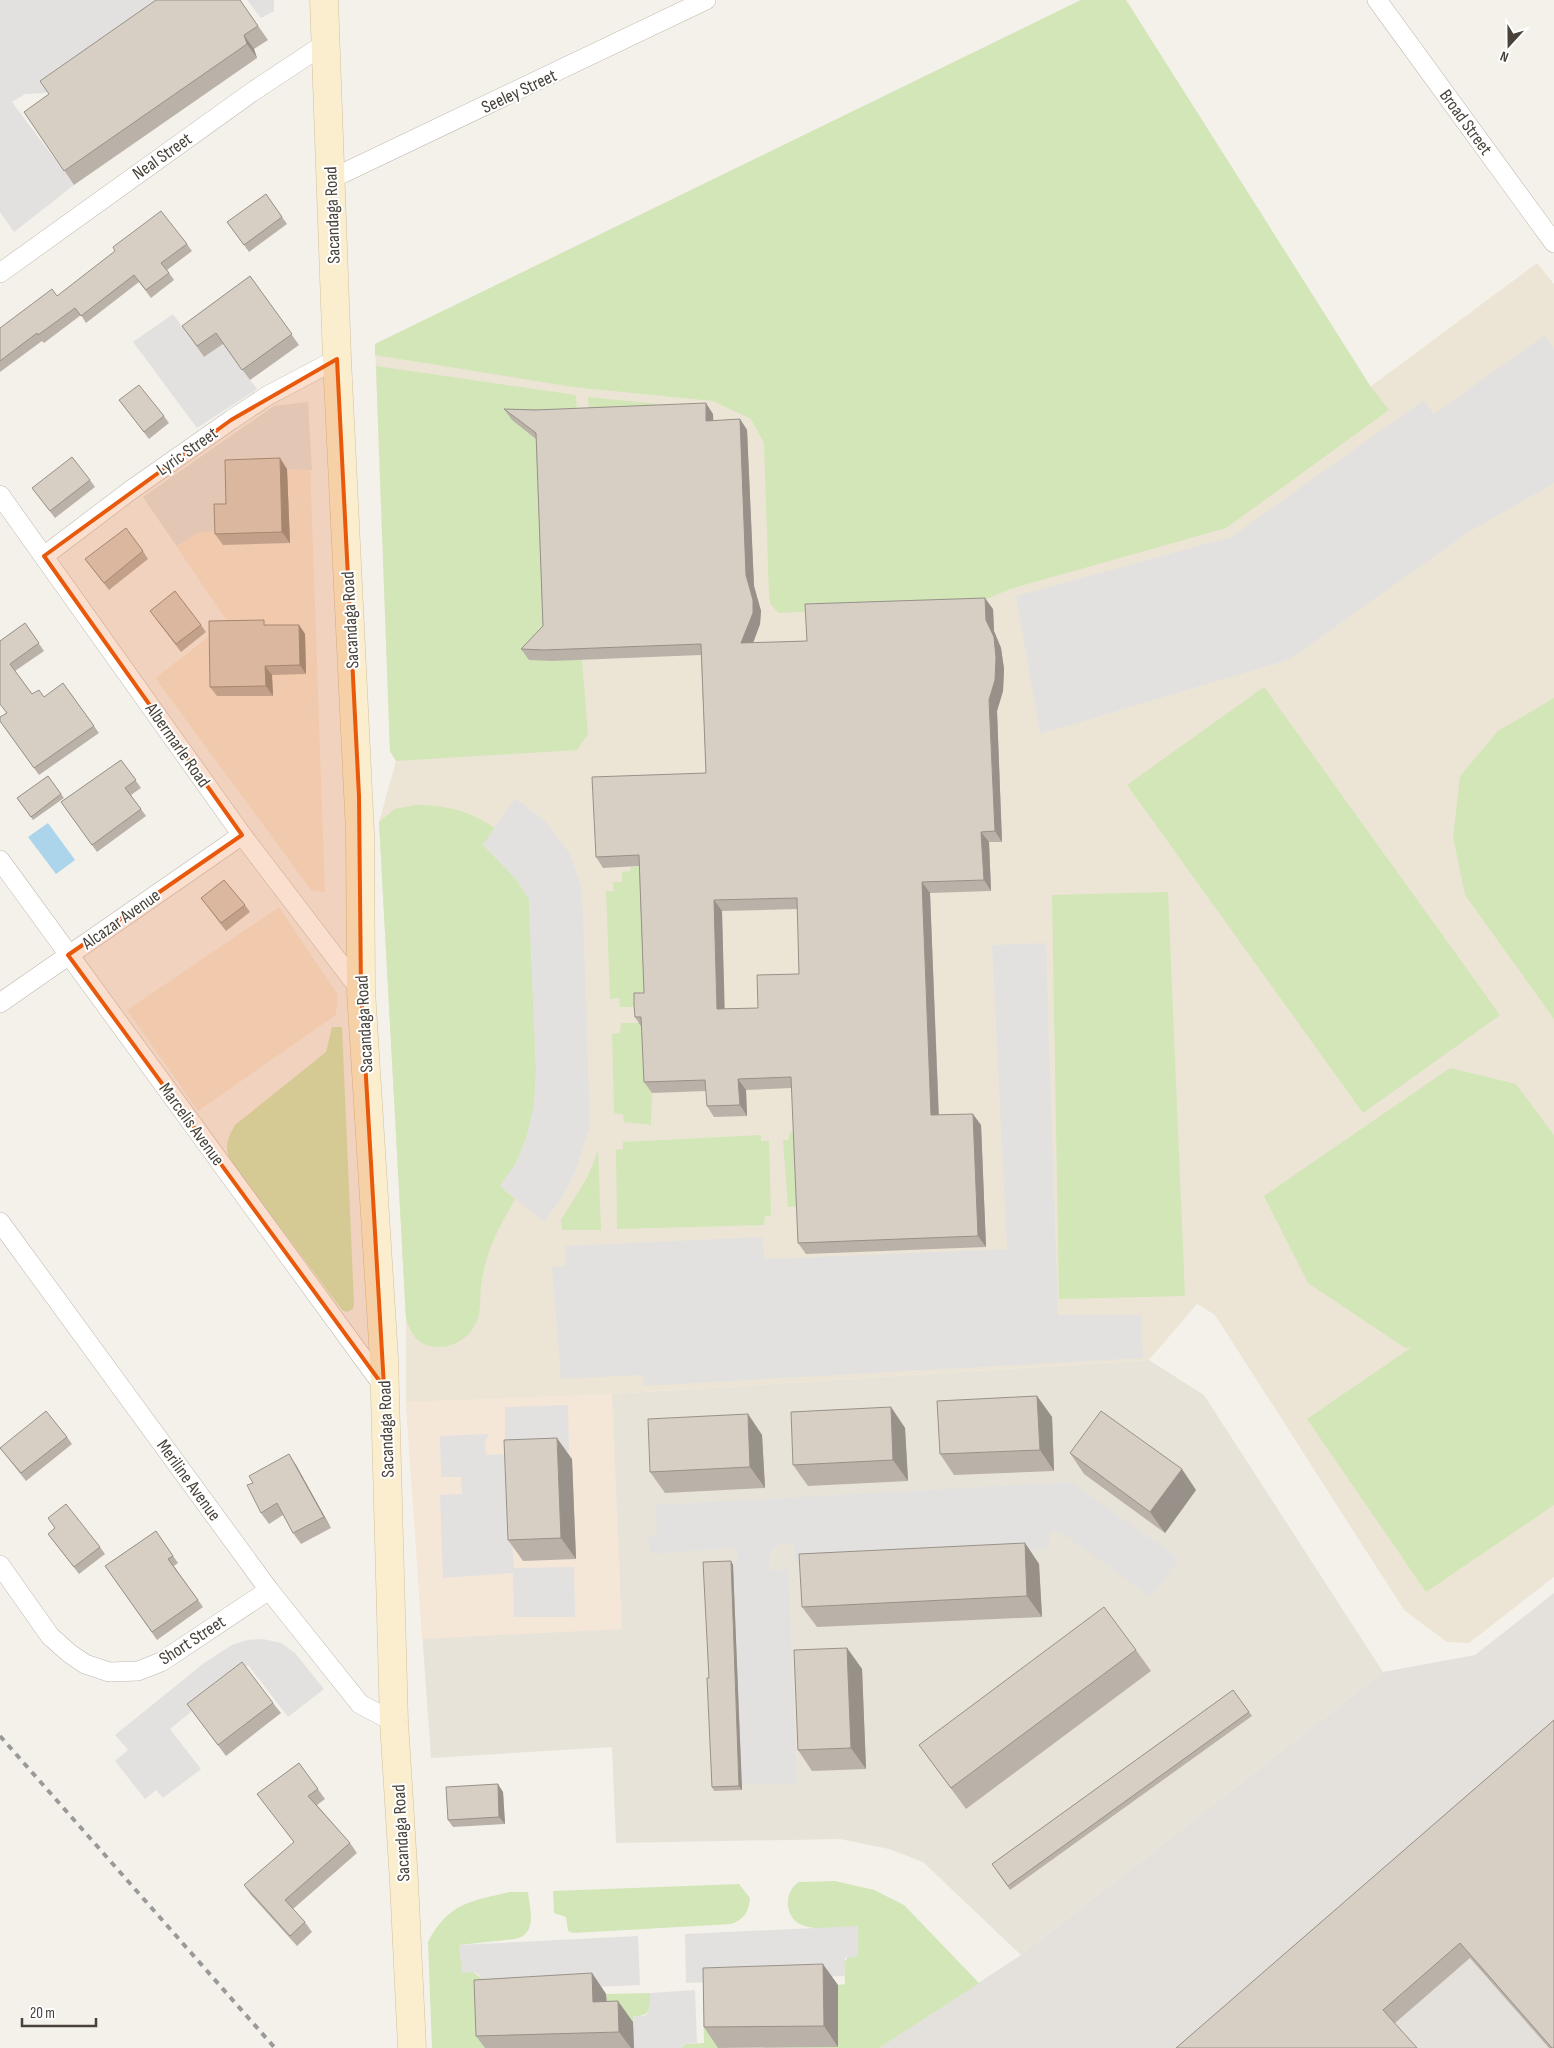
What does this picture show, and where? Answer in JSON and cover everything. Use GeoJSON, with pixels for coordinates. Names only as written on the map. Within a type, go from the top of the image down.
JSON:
{"type":"FeatureCollection","features":[{"type":"Feature","properties":{"kind":"main road","name":"Sacandaga Road"},"geometry":{"type":"LineString","coordinates":[[324,0],[337,359],[360,833],[361,991],[384,1358],[394,1722],[412,2048]]}},
{"type":"Feature","properties":{"kind":"street","name":"Seeley Street"},"geometry":{"type":"LineString","coordinates":[[331,179],[706,0]]}},
{"type":"Feature","properties":{"kind":"street","name":"Broad Street"},"geometry":{"type":"LineString","coordinates":[[1377,0],[1554,243]]}},
{"type":"Feature","properties":{"kind":"street","name":"Neal Street"},"geometry":{"type":"LineString","coordinates":[[0,273],[252,92],[326,43]]}},
{"type":"Feature","properties":{"kind":"street","name":"Lyric Street"},"geometry":{"type":"LineString","coordinates":[[44,556],[131,490],[252,405],[337,359]]}},
{"type":"Feature","properties":{"kind":"street","name":"Albermarle Road"},"geometry":{"type":"LineString","coordinates":[[0,495],[242,835],[361,991]]}},
{"type":"Feature","properties":{"kind":"street","name":"Alcazar Avenue"},"geometry":{"type":"LineString","coordinates":[[0,1003],[242,835]]}},
{"type":"Feature","properties":{"kind":"street","name":"Marcelis Avenue"},"geometry":{"type":"LineString","coordinates":[[0,860],[384,1387]]}},
{"type":"Feature","properties":{"kind":"street","name":"Meriline Avenue"},"geometry":{"type":"LineString","coordinates":[[0,1222],[269,1590],[360,1704],[394,1722]]}},
{"type":"Feature","properties":{"kind":"street","name":"Short Street"},"geometry":{"type":"LineString","coordinates":[[0,1565],[50,1636],[85,1664],[109,1672],[138,1671],[161,1662],[269,1590]]}},
{"type":"Feature","properties":{"kind":"highlighted area"},"geometry":{"type":"Polygon","coordinates":[[[337,359],[359,796],[361,991],[384,1387],[68,955],[242,835],[44,556],[231,420],[337,359]]]}},
{"type":"Feature","properties":{"kind":"shaded area"},"geometry":{"type":"Polygon","coordinates":[[[0,0],[179,0],[45,93],[25,94],[12,102],[74,185],[14,232],[0,212],[0,0]]]}},
{"type":"Feature","properties":{"kind":"shaded area"},"geometry":{"type":"Polygon","coordinates":[[[247,0],[274,0],[274,11],[261,18],[247,0]]]}},
{"type":"Feature","properties":{"kind":"shaded area"},"geometry":{"type":"Polygon","coordinates":[[[1081,0],[1126,0],[1370,387],[1537,263],[1554,284],[1554,1577],[1469,1643],[1447,1642],[1404,1610],[1215,1315],[1197,1304],[1149,1360],[612,1394],[406,1402],[406,1319],[379,822],[396,761],[390,751],[375,344],[1081,0]]]}},
{"type":"Feature","properties":{"kind":"shaded area"},"geometry":{"type":"Polygon","coordinates":[[[173,314],[204,357],[223,344],[257,389],[197,428],[133,342],[173,314]]]}},
{"type":"Feature","properties":{"kind":"shaded area"},"geometry":{"type":"Polygon","coordinates":[[[1545,335],[1554,348],[1554,483],[1467,533],[1290,659],[1040,734],[1016,596],[1231,537],[1424,400],[1434,414],[1545,335]]]}},
{"type":"Feature","properties":{"kind":"shaded area"},"geometry":{"type":"Polygon","coordinates":[[[308,402],[325,892],[311,890],[155,678],[216,631],[226,620],[143,497],[274,406],[308,402]]]}},
{"type":"Feature","properties":{"kind":"shaded area"},"geometry":{"type":"Polygon","coordinates":[[[308,402],[312,470],[287,469],[223,530],[197,533],[177,546],[143,497],[274,406],[308,402]]]}},
{"type":"Feature","properties":{"kind":"shaded area"},"geometry":{"type":"Polygon","coordinates":[[[515,798],[545,821],[570,854],[581,885],[583,913],[590,1126],[576,1170],[563,1196],[544,1222],[500,1186],[516,1163],[526,1139],[534,1106],[536,1072],[529,899],[516,879],[483,845],[515,798]]]}},
{"type":"Feature","properties":{"kind":"shaded area"},"geometry":{"type":"Polygon","coordinates":[[[279,907],[338,995],[336,1015],[198,1111],[127,1010],[279,907]]]}},
{"type":"Feature","properties":{"kind":"shaded area"},"geometry":{"type":"Polygon","coordinates":[[[1046,943],[1058,1315],[1141,1315],[1143,1358],[643,1386],[643,1375],[561,1379],[552,1267],[566,1266],[565,1246],[762,1237],[765,1259],[1007,1249],[992,945],[1046,943]]]}},
{"type":"Feature","properties":{"kind":"shaded area"},"geometry":{"type":"Polygon","coordinates":[[[1149,1360],[1204,1395],[1383,1672],[1021,1955],[923,1862],[889,1849],[840,1839],[616,1843],[612,1747],[431,1758],[406,1402],[612,1394],[1149,1360]]]}},
{"type":"Feature","properties":{"kind":"shaded area"},"geometry":{"type":"Polygon","coordinates":[[[612,1394],[622,1629],[422,1639],[406,1402],[612,1394]]]}},
{"type":"Feature","properties":{"kind":"shaded area"},"geometry":{"type":"Polygon","coordinates":[[[568,1405],[569,1451],[506,1454],[514,1568],[574,1567],[575,1617],[514,1617],[513,1573],[443,1578],[440,1495],[462,1494],[461,1477],[441,1477],[440,1436],[489,1434],[485,1441],[486,1455],[505,1454],[505,1407],[568,1405]]]}},
{"type":"Feature","properties":{"kind":"shaded area"},"geometry":{"type":"Polygon","coordinates":[[[1071,1482],[1179,1559],[1151,1597],[1059,1531],[1053,1530],[1049,1533],[1050,1549],[795,1563],[794,1544],[783,1544],[773,1548],[769,1557],[769,1568],[773,1571],[788,1570],[797,1784],[741,1785],[733,1565],[737,1564],[738,1552],[734,1548],[651,1554],[647,1537],[657,1534],[656,1505],[1071,1482]]]}},
{"type":"Feature","properties":{"kind":"shaded area"},"geometry":{"type":"Polygon","coordinates":[[[1554,1593],[1554,2048],[879,2048],[1021,1955],[1383,1672],[1475,1655],[1554,1593]]]}},
{"type":"Feature","properties":{"kind":"shaded area"},"geometry":{"type":"Polygon","coordinates":[[[263,1639],[281,1643],[295,1653],[324,1689],[288,1717],[248,1665],[170,1729],[201,1769],[163,1798],[156,1790],[145,1799],[115,1761],[128,1750],[115,1735],[204,1663],[232,1645],[247,1640],[263,1639]]]}},
{"type":"Feature","properties":{"kind":"shaded area"},"geometry":{"type":"Polygon","coordinates":[[[858,1926],[858,1956],[845,1958],[844,1976],[686,1983],[685,1934],[858,1926]]]}},
{"type":"Feature","properties":{"kind":"shaded area"},"geometry":{"type":"Polygon","coordinates":[[[638,1936],[640,1985],[481,1992],[481,1978],[478,1974],[473,1972],[462,1973],[459,1945],[638,1936]]]}},
{"type":"Feature","properties":{"kind":"shaded area"},"geometry":{"type":"Polygon","coordinates":[[[695,1990],[697,2043],[685,2044],[681,2048],[634,2048],[633,2016],[644,2016],[648,2013],[650,1993],[695,1990]]]}},
{"type":"Feature","properties":{"kind":"green space"},"geometry":{"type":"Polygon","coordinates":[[[1081,0],[1126,0],[1371,387],[1389,410],[1226,528],[1010,589],[978,603],[779,613],[771,605],[769,597],[764,443],[751,419],[713,401],[573,387],[375,355],[375,344],[1081,0]]]}},
{"type":"Feature","properties":{"kind":"green space"},"geometry":{"type":"Polygon","coordinates":[[[376,366],[576,395],[577,419],[543,438],[582,660],[588,734],[577,750],[396,761],[390,751],[376,366]]]}},
{"type":"Feature","properties":{"kind":"green space"},"geometry":{"type":"Polygon","coordinates":[[[588,397],[699,408],[590,419],[588,397]]]}},
{"type":"Feature","properties":{"kind":"green space"},"geometry":{"type":"Polygon","coordinates":[[[1264,687],[1500,1015],[1363,1113],[1127,785],[1264,687]]]}},
{"type":"Feature","properties":{"kind":"green space"},"geometry":{"type":"Polygon","coordinates":[[[1554,698],[1554,1019],[1465,895],[1453,837],[1460,776],[1498,731],[1554,698]]]}},
{"type":"Feature","properties":{"kind":"green space"},"geometry":{"type":"Polygon","coordinates":[[[416,805],[437,806],[457,810],[476,817],[495,828],[483,845],[516,879],[529,899],[536,1072],[534,1106],[526,1139],[516,1163],[500,1186],[515,1199],[499,1228],[487,1258],[481,1285],[477,1321],[473,1329],[461,1340],[453,1344],[436,1347],[420,1342],[412,1332],[406,1319],[379,822],[395,809],[416,805]]]}},
{"type":"Feature","properties":{"kind":"green space"},"geometry":{"type":"Polygon","coordinates":[[[646,866],[652,1004],[641,1007],[620,1007],[619,998],[610,999],[606,891],[614,891],[613,882],[622,882],[622,872],[630,871],[631,867],[646,866]]]}},
{"type":"Feature","properties":{"kind":"green space"},"geometry":{"type":"Polygon","coordinates":[[[1168,892],[1185,1296],[1059,1299],[1052,895],[1168,892]]]}},
{"type":"Feature","properties":{"kind":"green space"},"geometry":{"type":"Polygon","coordinates":[[[621,1023],[642,1023],[652,1093],[651,1125],[624,1122],[623,1114],[614,1113],[612,1034],[620,1033],[621,1023]]]}},
{"type":"Feature","properties":{"kind":"green space"},"geometry":{"type":"Polygon","coordinates":[[[332,1027],[342,1027],[354,1303],[353,1309],[347,1312],[342,1310],[230,1160],[227,1151],[229,1138],[235,1125],[326,1052],[332,1027]]]}},
{"type":"Feature","properties":{"kind":"green space"},"geometry":{"type":"Polygon","coordinates":[[[1450,1068],[1516,1084],[1554,1135],[1554,1505],[1426,1592],[1307,1419],[1412,1347],[1405,1348],[1308,1283],[1264,1196],[1450,1068]]]}},
{"type":"Feature","properties":{"kind":"green space"},"geometry":{"type":"Polygon","coordinates":[[[790,1132],[801,1133],[804,1206],[788,1207],[783,1140],[788,1140],[790,1132]]]}},
{"type":"Feature","properties":{"kind":"green space"},"geometry":{"type":"Polygon","coordinates":[[[761,1135],[761,1141],[769,1141],[771,1216],[765,1216],[764,1225],[617,1229],[616,1150],[623,1149],[623,1142],[761,1135]]]}},
{"type":"Feature","properties":{"kind":"green space"},"geometry":{"type":"Polygon","coordinates":[[[598,1151],[601,1230],[562,1230],[561,1220],[588,1176],[598,1151]]]}},
{"type":"Feature","properties":{"kind":"green space"},"geometry":{"type":"Polygon","coordinates":[[[835,1881],[874,1890],[904,1905],[979,1983],[879,2048],[729,2048],[838,2047],[838,1985],[845,1984],[844,1962],[848,1957],[858,1927],[816,1928],[806,1926],[798,1923],[791,1916],[788,1906],[789,1895],[799,1882],[835,1881]]]}},
{"type":"Feature","properties":{"kind":"green space"},"geometry":{"type":"Polygon","coordinates":[[[739,1884],[750,1898],[749,1903],[747,1911],[742,1917],[731,1924],[573,1933],[568,1931],[566,1917],[554,1913],[553,1891],[739,1884]]]}},
{"type":"Feature","properties":{"kind":"green space"},"geometry":{"type":"Polygon","coordinates":[[[510,1892],[528,1892],[531,1920],[527,1932],[515,1939],[459,1945],[473,1972],[481,1978],[490,2048],[432,2048],[428,1942],[436,1929],[452,1911],[472,1901],[510,1892]]]}},
{"type":"Feature","properties":{"kind":"green space"},"geometry":{"type":"Polygon","coordinates":[[[703,1989],[718,1989],[718,2048],[681,2048],[685,2044],[704,2043],[703,1989]]]}},
{"type":"Feature","properties":{"kind":"green space"},"geometry":{"type":"Polygon","coordinates":[[[650,1993],[650,2008],[647,2013],[633,2017],[633,2022],[607,2023],[606,1994],[650,1993]]]}},
{"type":"Feature","properties":{"kind":"water"},"geometry":{"type":"Polygon","coordinates":[[[48,823],[75,860],[56,874],[28,837],[48,823]]]}},
{"type":"Feature","properties":{"kind":"building"},"geometry":{"type":"Polygon","coordinates":[[[156,0],[240,0],[258,26],[244,35],[247,44],[64,171],[24,112],[49,94],[40,81],[156,0]]]}},
{"type":"Feature","properties":{"kind":"building"},"geometry":{"type":"Polygon","coordinates":[[[266,194],[282,217],[244,245],[227,222],[266,194]]]}},
{"type":"Feature","properties":{"kind":"building"},"geometry":{"type":"Polygon","coordinates":[[[161,211],[187,244],[161,263],[169,273],[146,290],[134,275],[81,316],[75,308],[38,335],[37,333],[0,361],[0,328],[52,289],[57,296],[115,251],[113,247],[161,211]]]}},
{"type":"Feature","properties":{"kind":"building"},"geometry":{"type":"Polygon","coordinates":[[[250,276],[292,334],[242,370],[216,333],[197,346],[182,326],[250,276]]]}},
{"type":"Feature","properties":{"kind":"building"},"geometry":{"type":"Polygon","coordinates":[[[139,385],[164,416],[144,432],[119,400],[139,385]]]}},
{"type":"Feature","properties":{"kind":"building"},"geometry":{"type":"Polygon","coordinates":[[[706,403],[706,421],[740,419],[746,575],[753,600],[753,613],[741,643],[807,641],[805,604],[985,598],[986,620],[994,637],[996,658],[995,680],[989,700],[995,831],[981,832],[984,880],[922,882],[931,1115],[973,1114],[978,1236],[798,1243],[791,1077],[738,1079],[740,1105],[707,1106],[705,1080],[644,1082],[641,1017],[635,1017],[634,1005],[634,993],[644,993],[639,855],[596,857],[592,777],[706,773],[701,644],[544,650],[521,649],[543,626],[536,433],[504,409],[535,410],[706,403]],[[797,898],[714,900],[717,1009],[758,1008],[757,975],[799,974],[797,898]]]}},
{"type":"Feature","properties":{"kind":"building"},"geometry":{"type":"Polygon","coordinates":[[[72,457],[90,480],[50,511],[32,488],[72,457]]]}},
{"type":"Feature","properties":{"kind":"building"},"geometry":{"type":"Polygon","coordinates":[[[280,458],[282,532],[215,534],[214,504],[226,504],[225,460],[280,458]]]}},
{"type":"Feature","properties":{"kind":"building"},"geometry":{"type":"Polygon","coordinates":[[[126,528],[143,551],[104,583],[85,559],[126,528]]]}},
{"type":"Feature","properties":{"kind":"building"},"geometry":{"type":"Polygon","coordinates":[[[175,591],[201,625],[176,644],[150,611],[175,591]]]}},
{"type":"Feature","properties":{"kind":"building"},"geometry":{"type":"Polygon","coordinates":[[[264,620],[264,625],[299,625],[300,665],[265,666],[266,686],[210,687],[209,621],[264,620]]]}},
{"type":"Feature","properties":{"kind":"building"},"geometry":{"type":"Polygon","coordinates":[[[25,623],[39,643],[10,664],[32,694],[39,690],[44,697],[63,683],[94,726],[34,768],[0,721],[0,717],[7,713],[0,704],[0,641],[25,623]]]}},
{"type":"Feature","properties":{"kind":"building"},"geometry":{"type":"Polygon","coordinates":[[[121,760],[136,780],[125,788],[141,809],[92,845],[61,802],[121,760]]]}},
{"type":"Feature","properties":{"kind":"building"},"geometry":{"type":"Polygon","coordinates":[[[48,776],[61,794],[31,817],[17,798],[48,776]]]}},
{"type":"Feature","properties":{"kind":"building"},"geometry":{"type":"Polygon","coordinates":[[[224,880],[245,905],[221,923],[201,898],[224,880]]]}},
{"type":"Feature","properties":{"kind":"building"},"geometry":{"type":"Polygon","coordinates":[[[1037,1396],[1040,1450],[940,1454],[937,1401],[1037,1396]]]}},
{"type":"Feature","properties":{"kind":"building"},"geometry":{"type":"Polygon","coordinates":[[[891,1407],[893,1460],[793,1465],[791,1412],[891,1407]]]}},
{"type":"Feature","properties":{"kind":"building"},"geometry":{"type":"Polygon","coordinates":[[[46,1411],[67,1437],[21,1473],[0,1448],[46,1411]]]}},
{"type":"Feature","properties":{"kind":"building"},"geometry":{"type":"Polygon","coordinates":[[[1101,1411],[1182,1469],[1150,1512],[1070,1453],[1101,1411]]]}},
{"type":"Feature","properties":{"kind":"building"},"geometry":{"type":"Polygon","coordinates":[[[748,1414],[750,1467],[650,1472],[648,1419],[748,1414]]]}},
{"type":"Feature","properties":{"kind":"building"},"geometry":{"type":"Polygon","coordinates":[[[557,1438],[561,1538],[508,1540],[504,1440],[557,1438]]]}},
{"type":"Feature","properties":{"kind":"building"},"geometry":{"type":"Polygon","coordinates":[[[289,1454],[324,1517],[293,1533],[277,1503],[261,1513],[247,1485],[253,1483],[249,1476],[289,1454]]]}},
{"type":"Feature","properties":{"kind":"building"},"geometry":{"type":"Polygon","coordinates":[[[66,1504],[100,1547],[74,1567],[48,1534],[55,1528],[48,1518],[66,1504]]]}},
{"type":"Feature","properties":{"kind":"building"},"geometry":{"type":"Polygon","coordinates":[[[156,1531],[173,1556],[168,1559],[198,1600],[152,1632],[105,1566],[156,1531]]]}},
{"type":"Feature","properties":{"kind":"building"},"geometry":{"type":"Polygon","coordinates":[[[1025,1543],[1027,1596],[802,1607],[799,1554],[1025,1543]]]}},
{"type":"Feature","properties":{"kind":"building"},"geometry":{"type":"Polygon","coordinates":[[[731,1561],[739,1786],[712,1787],[703,1562],[731,1561]]]}},
{"type":"Feature","properties":{"kind":"building"},"geometry":{"type":"Polygon","coordinates":[[[1104,1607],[1136,1650],[951,1788],[919,1745],[1104,1607]]]}},
{"type":"Feature","properties":{"kind":"building"},"geometry":{"type":"Polygon","coordinates":[[[847,1648],[851,1748],[798,1750],[794,1650],[847,1648]]]}},
{"type":"Feature","properties":{"kind":"building"},"geometry":{"type":"Polygon","coordinates":[[[242,1662],[273,1703],[218,1745],[187,1704],[242,1662]]]}},
{"type":"Feature","properties":{"kind":"building"},"geometry":{"type":"Polygon","coordinates":[[[1233,1690],[1249,1712],[1008,1886],[992,1864],[1233,1690]]]}},
{"type":"Feature","properties":{"kind":"building"},"geometry":{"type":"Polygon","coordinates":[[[1554,1720],[1554,2048],[1460,1943],[1383,2010],[1417,2048],[1176,2048],[1554,1720]]]}},
{"type":"Feature","properties":{"kind":"building"},"geometry":{"type":"Polygon","coordinates":[[[299,1763],[318,1789],[308,1796],[350,1843],[285,1900],[305,1922],[290,1936],[244,1885],[294,1842],[257,1794],[299,1763]]]}},
{"type":"Feature","properties":{"kind":"building"},"geometry":{"type":"Polygon","coordinates":[[[498,1784],[499,1817],[448,1820],[446,1787],[498,1784]]]}},
{"type":"Feature","properties":{"kind":"building"},"geometry":{"type":"Polygon","coordinates":[[[823,1964],[824,2026],[704,2027],[703,1968],[823,1964]]]}},
{"type":"Feature","properties":{"kind":"building"},"geometry":{"type":"Polygon","coordinates":[[[592,1973],[593,2002],[618,2001],[619,2032],[476,2036],[474,1980],[592,1973]]]}},
{"type":"Feature","properties":{"kind":"railway"},"geometry":{"type":"LineString","coordinates":[[0,1736],[275,2048]]}}]}
